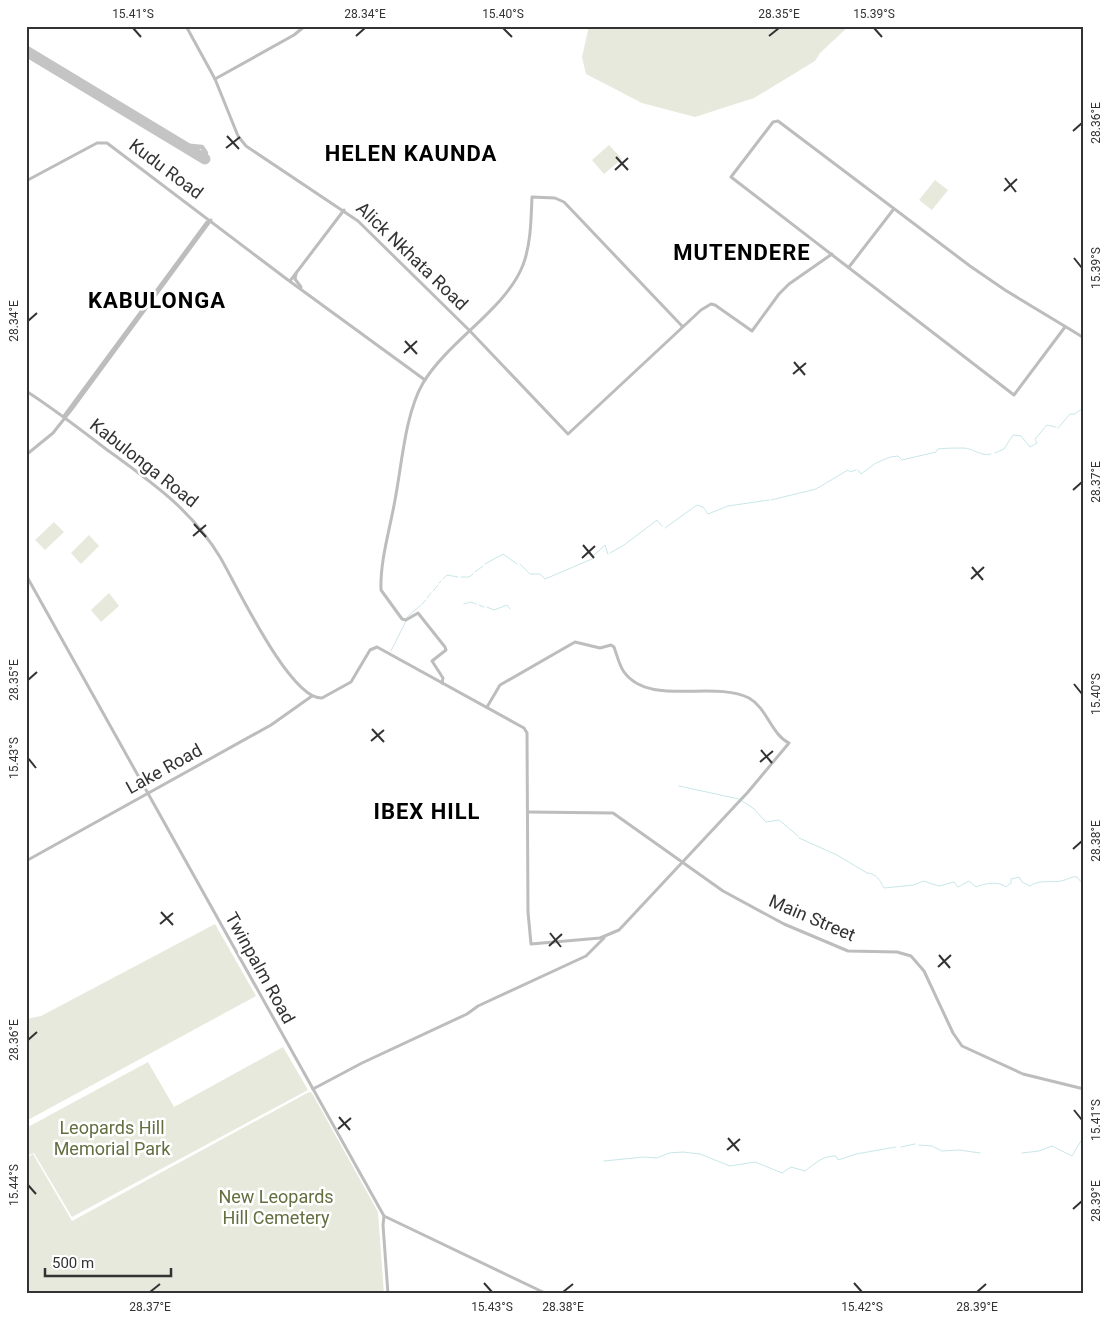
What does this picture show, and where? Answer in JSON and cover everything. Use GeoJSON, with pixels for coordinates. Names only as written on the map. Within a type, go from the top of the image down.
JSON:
{"type":"FeatureCollection","features":[{"type":"Feature","properties":{"kind":"main road","name":"Alick Nkhata Road"},"geometry":{"type":"LineString","coordinates":[[186,26],[215,79],[236,133],[246,146],[358,221],[469,330],[568,434],[682,326]]}},
{"type":"Feature","properties":{"kind":"main road"},"geometry":{"type":"LineString","coordinates":[[215,79],[294,35],[305,26]]}},
{"type":"Feature","properties":{"kind":"main road"},"geometry":{"type":"LineString","coordinates":[[1065,327],[1014,395],[731,177],[773,122],[779,122],[893,210],[1004,290],[1084,338]]}},
{"type":"Feature","properties":{"kind":"main road","name":"Kudu Road"},"geometry":{"type":"LineString","coordinates":[[26,181],[98,142],[107,142],[290,280]]}},
{"type":"Feature","properties":{"kind":"main road"},"geometry":{"type":"LineString","coordinates":[[442,683],[443,678],[432,661],[446,650],[445,647],[421,615],[417,612],[406,620],[402,619],[381,590],[407,437],[416,400],[425,380],[469,330],[507,292],[517,278],[528,247],[532,197],[556,198],[564,202],[682,326],[701,310],[713,304],[752,331],[779,294],[789,284],[832,254]]}},
{"type":"Feature","properties":{"kind":"main road"},"geometry":{"type":"LineString","coordinates":[[290,280],[343,210]]}},
{"type":"Feature","properties":{"kind":"main road"},"geometry":{"type":"LineString","coordinates":[[290,280],[343,210]]}},
{"type":"Feature","properties":{"kind":"main road"},"geometry":{"type":"LineString","coordinates":[[849,268],[893,210]]}},
{"type":"Feature","properties":{"kind":"main road"},"geometry":{"type":"LineString","coordinates":[[207,224],[209,219]]}},
{"type":"Feature","properties":{"kind":"main road"},"geometry":{"type":"LineString","coordinates":[[26,454],[53,433],[209,219]]}},
{"type":"Feature","properties":{"kind":"main road","name":"Kudu Road"},"geometry":{"type":"LineString","coordinates":[[209,219],[425,380]]}},
{"type":"Feature","properties":{"kind":"main road"},"geometry":{"type":"LineString","coordinates":[[207,224],[214,224]]}},
{"type":"Feature","properties":{"kind":"main road"},"geometry":{"type":"LineString","coordinates":[[296,272],[295,279],[305,291]]}},
{"type":"Feature","properties":{"kind":"main road","name":"Kabulonga Road"},"geometry":{"type":"LineString","coordinates":[[26,391],[154,484],[191,516],[221,558],[273,653],[312,696]]}},
{"type":"Feature","properties":{"kind":"main road","name":"Twinpalm Road"},"geometry":{"type":"LineString","coordinates":[[26,575],[384,1216]]}},
{"type":"Feature","properties":{"kind":"main road"},"geometry":{"type":"LineString","coordinates":[[312,696],[324,698],[348,684],[374,647],[380,648],[519,725],[526,732],[530,943],[598,940],[623,928],[748,792],[789,743],[781,738],[750,698],[710,690],[672,691],[644,686],[626,674],[613,646],[600,648],[575,642],[500,685],[487,707]]}},
{"type":"Feature","properties":{"kind":"main road","name":"Lake Road"},"geometry":{"type":"LineString","coordinates":[[26,861],[271,726],[312,696]]}},
{"type":"Feature","properties":{"kind":"main road"},"geometry":{"type":"LineString","coordinates":[[143,797],[144,789]]}},
{"type":"Feature","properties":{"kind":"main road"},"geometry":{"type":"LineString","coordinates":[[151,800],[153,792]]}},
{"type":"Feature","properties":{"kind":"main road","name":"Main Street"},"geometry":{"type":"LineString","coordinates":[[528,812],[610,812],[738,899],[784,924],[842,950],[862,953],[897,952],[911,956],[924,971],[953,1033],[962,1046],[1016,1072],[1084,1089]]}},
{"type":"Feature","properties":{"kind":"main road"},"geometry":{"type":"LineString","coordinates":[[313,1089],[362,1063],[467,1014],[478,1006],[586,956],[598,940]]}},
{"type":"Feature","properties":{"kind":"main road"},"geometry":{"type":"LineString","coordinates":[[388,1294],[384,1216],[547,1294]]}},
{"type":"Feature","properties":{"kind":"green space"},"geometry":{"type":"Polygon","coordinates":[[[589,26],[849,26],[820,53],[815,61],[754,98],[695,117],[642,103],[586,74],[582,57],[589,26]]]}},
{"type":"Feature","properties":{"kind":"green space"},"geometry":{"type":"Polygon","coordinates":[[[609,145],[622,159],[604,174],[592,160],[609,145]]]}},
{"type":"Feature","properties":{"kind":"green space"},"geometry":{"type":"Polygon","coordinates":[[[935,180],[948,190],[932,210],[919,200],[935,180]]]}},
{"type":"Feature","properties":{"kind":"green space"},"geometry":{"type":"Polygon","coordinates":[[[54,522],[64,532],[45,550],[35,540],[54,522]]]}},
{"type":"Feature","properties":{"kind":"green space"},"geometry":{"type":"Polygon","coordinates":[[[89,535],[99,546],[81,564],[71,553],[89,535]]]}},
{"type":"Feature","properties":{"kind":"green space"},"geometry":{"type":"Polygon","coordinates":[[[109,593],[119,606],[101,622],[91,610],[109,593]]]}},
{"type":"Feature","properties":{"kind":"green space"},"geometry":{"type":"Polygon","coordinates":[[[215,924],[256,996],[26,1121],[26,1019],[41,1016],[215,924]]]}},
{"type":"Feature","properties":{"kind":"green space","name":"Leopards Hill Memorial Park"},"geometry":{"type":"Polygon","coordinates":[[[283,1047],[308,1090],[72,1217],[34,1153],[26,1156],[26,1128],[148,1062],[174,1107],[283,1047]]]}},
{"type":"Feature","properties":{"kind":"green space","name":"New Leopards Hill Cemetery"},"geometry":{"type":"Polygon","coordinates":[[[309,1092],[312,1093],[378,1212],[384,1294],[27,1294],[26,1158],[33,1154],[72,1221],[309,1092]]]}},
{"type":"Feature","properties":{"kind":"waterway"},"geometry":{"type":"LineString","coordinates":[[1058,428],[1070,414],[1075,414],[1084,407]]}},
{"type":"Feature","properties":{"kind":"waterway"},"geometry":{"type":"LineString","coordinates":[[995,453],[1004,449],[1013,435],[1021,436],[1030,447],[1037,443],[1035,439],[1047,425],[1056,427]]}},
{"type":"Feature","properties":{"kind":"waterway"},"geometry":{"type":"LineString","coordinates":[[891,457],[898,456],[902,460],[936,452],[938,449],[950,448],[967,448],[987,455],[991,454]]}},
{"type":"Feature","properties":{"kind":"waterway"},"geometry":{"type":"LineString","coordinates":[[858,470],[861,474],[876,463],[890,457]]}},
{"type":"Feature","properties":{"kind":"waterway"},"geometry":{"type":"LineString","coordinates":[[771,500],[816,489],[848,470],[850,472],[856,470]]}},
{"type":"Feature","properties":{"kind":"waterway"},"geometry":{"type":"LineString","coordinates":[[665,528],[697,505],[703,507],[708,514],[728,506],[769,500]]}},
{"type":"Feature","properties":{"kind":"waterway"},"geometry":{"type":"LineString","coordinates":[[610,553],[657,520],[662,526]]}},
{"type":"Feature","properties":{"kind":"waterway"},"geometry":{"type":"LineString","coordinates":[[594,555],[605,545],[608,554]]}},
{"type":"Feature","properties":{"kind":"waterway"},"geometry":{"type":"LineString","coordinates":[[485,564],[503,554],[517,564]]}},
{"type":"Feature","properties":{"kind":"waterway"},"geometry":{"type":"LineString","coordinates":[[520,564],[530,574],[540,574],[545,579],[592,559]]}},
{"type":"Feature","properties":{"kind":"waterway"},"geometry":{"type":"LineString","coordinates":[[475,572],[483,566]]}},
{"type":"Feature","properties":{"kind":"waterway"},"geometry":{"type":"LineString","coordinates":[[461,577],[469,577],[473,574]]}},
{"type":"Feature","properties":{"kind":"waterway"},"geometry":{"type":"LineString","coordinates":[[443,579],[447,575],[458,577]]}},
{"type":"Feature","properties":{"kind":"waterway"},"geometry":{"type":"LineString","coordinates":[[433,591],[438,585]]}},
{"type":"Feature","properties":{"kind":"waterway"},"geometry":{"type":"LineString","coordinates":[[427,598],[431,593]]}},
{"type":"Feature","properties":{"kind":"waterway"},"geometry":{"type":"LineString","coordinates":[[422,604],[426,600]]}},
{"type":"Feature","properties":{"kind":"waterway"},"geometry":{"type":"LineString","coordinates":[[464,604],[471,602],[476,604]]}},
{"type":"Feature","properties":{"kind":"waterway"},"geometry":{"type":"LineString","coordinates":[[406,618],[421,605]]}},
{"type":"Feature","properties":{"kind":"waterway"},"geometry":{"type":"LineString","coordinates":[[479,605],[484,607]]}},
{"type":"Feature","properties":{"kind":"waterway"},"geometry":{"type":"LineString","coordinates":[[487,607],[494,610],[507,605],[510,609]]}},
{"type":"Feature","properties":{"kind":"waterway"},"geometry":{"type":"LineString","coordinates":[[391,651],[406,621]]}},
{"type":"Feature","properties":{"kind":"waterway"},"geometry":{"type":"LineString","coordinates":[[679,786],[739,799]]}},
{"type":"Feature","properties":{"kind":"waterway"},"geometry":{"type":"LineString","coordinates":[[742,801],[753,808],[766,822],[779,820],[798,836]]}},
{"type":"Feature","properties":{"kind":"waterway"},"geometry":{"type":"LineString","coordinates":[[799,838],[837,855],[867,873],[873,874],[884,888],[914,885],[923,881],[939,886],[954,882],[958,887],[969,881],[976,887],[992,883],[1006,887],[1011,883],[1011,879],[1019,877],[1022,882],[1030,886],[1042,882],[1061,881],[1075,877],[1082,883]]}},
{"type":"Feature","properties":{"kind":"waterway"},"geometry":{"type":"LineString","coordinates":[[1022,1153],[1039,1151],[1052,1146],[1072,1156],[1084,1136]]}},
{"type":"Feature","properties":{"kind":"waterway"},"geometry":{"type":"LineString","coordinates":[[901,1147],[915,1144]]}},
{"type":"Feature","properties":{"kind":"waterway"},"geometry":{"type":"LineString","coordinates":[[919,1145],[932,1146],[942,1151],[959,1150],[980,1153]]}},
{"type":"Feature","properties":{"kind":"waterway"},"geometry":{"type":"LineString","coordinates":[[604,1161],[644,1157],[657,1158],[669,1153],[683,1152],[700,1154],[730,1166],[755,1162],[782,1173],[791,1167],[805,1171],[819,1160],[827,1157],[836,1156],[838,1160],[856,1154],[896,1147]]}},
{"type":"Feature","properties":{"kind":"taxiway"},"geometry":{"type":"LineString","coordinates":[[181,145],[202,147],[206,153],[202,157]]}},
{"type":"Feature","properties":{"kind":"runway"},"geometry":{"type":"LineString","coordinates":[[26,51],[205,159]]}},
{"type":"Feature","properties":{"kind":"district","name":"HELEN KAUNDA"},"geometry":{"type":"Point","coordinates":[411,153]}},
{"type":"Feature","properties":{"kind":"district","name":"MUTENDERE"},"geometry":{"type":"Point","coordinates":[742,252]}},
{"type":"Feature","properties":{"kind":"district","name":"KABULONGA"},"geometry":{"type":"Point","coordinates":[157,300]}},
{"type":"Feature","properties":{"kind":"district","name":"IBEX HILL"},"geometry":{"type":"Point","coordinates":[427,811]}}]}
